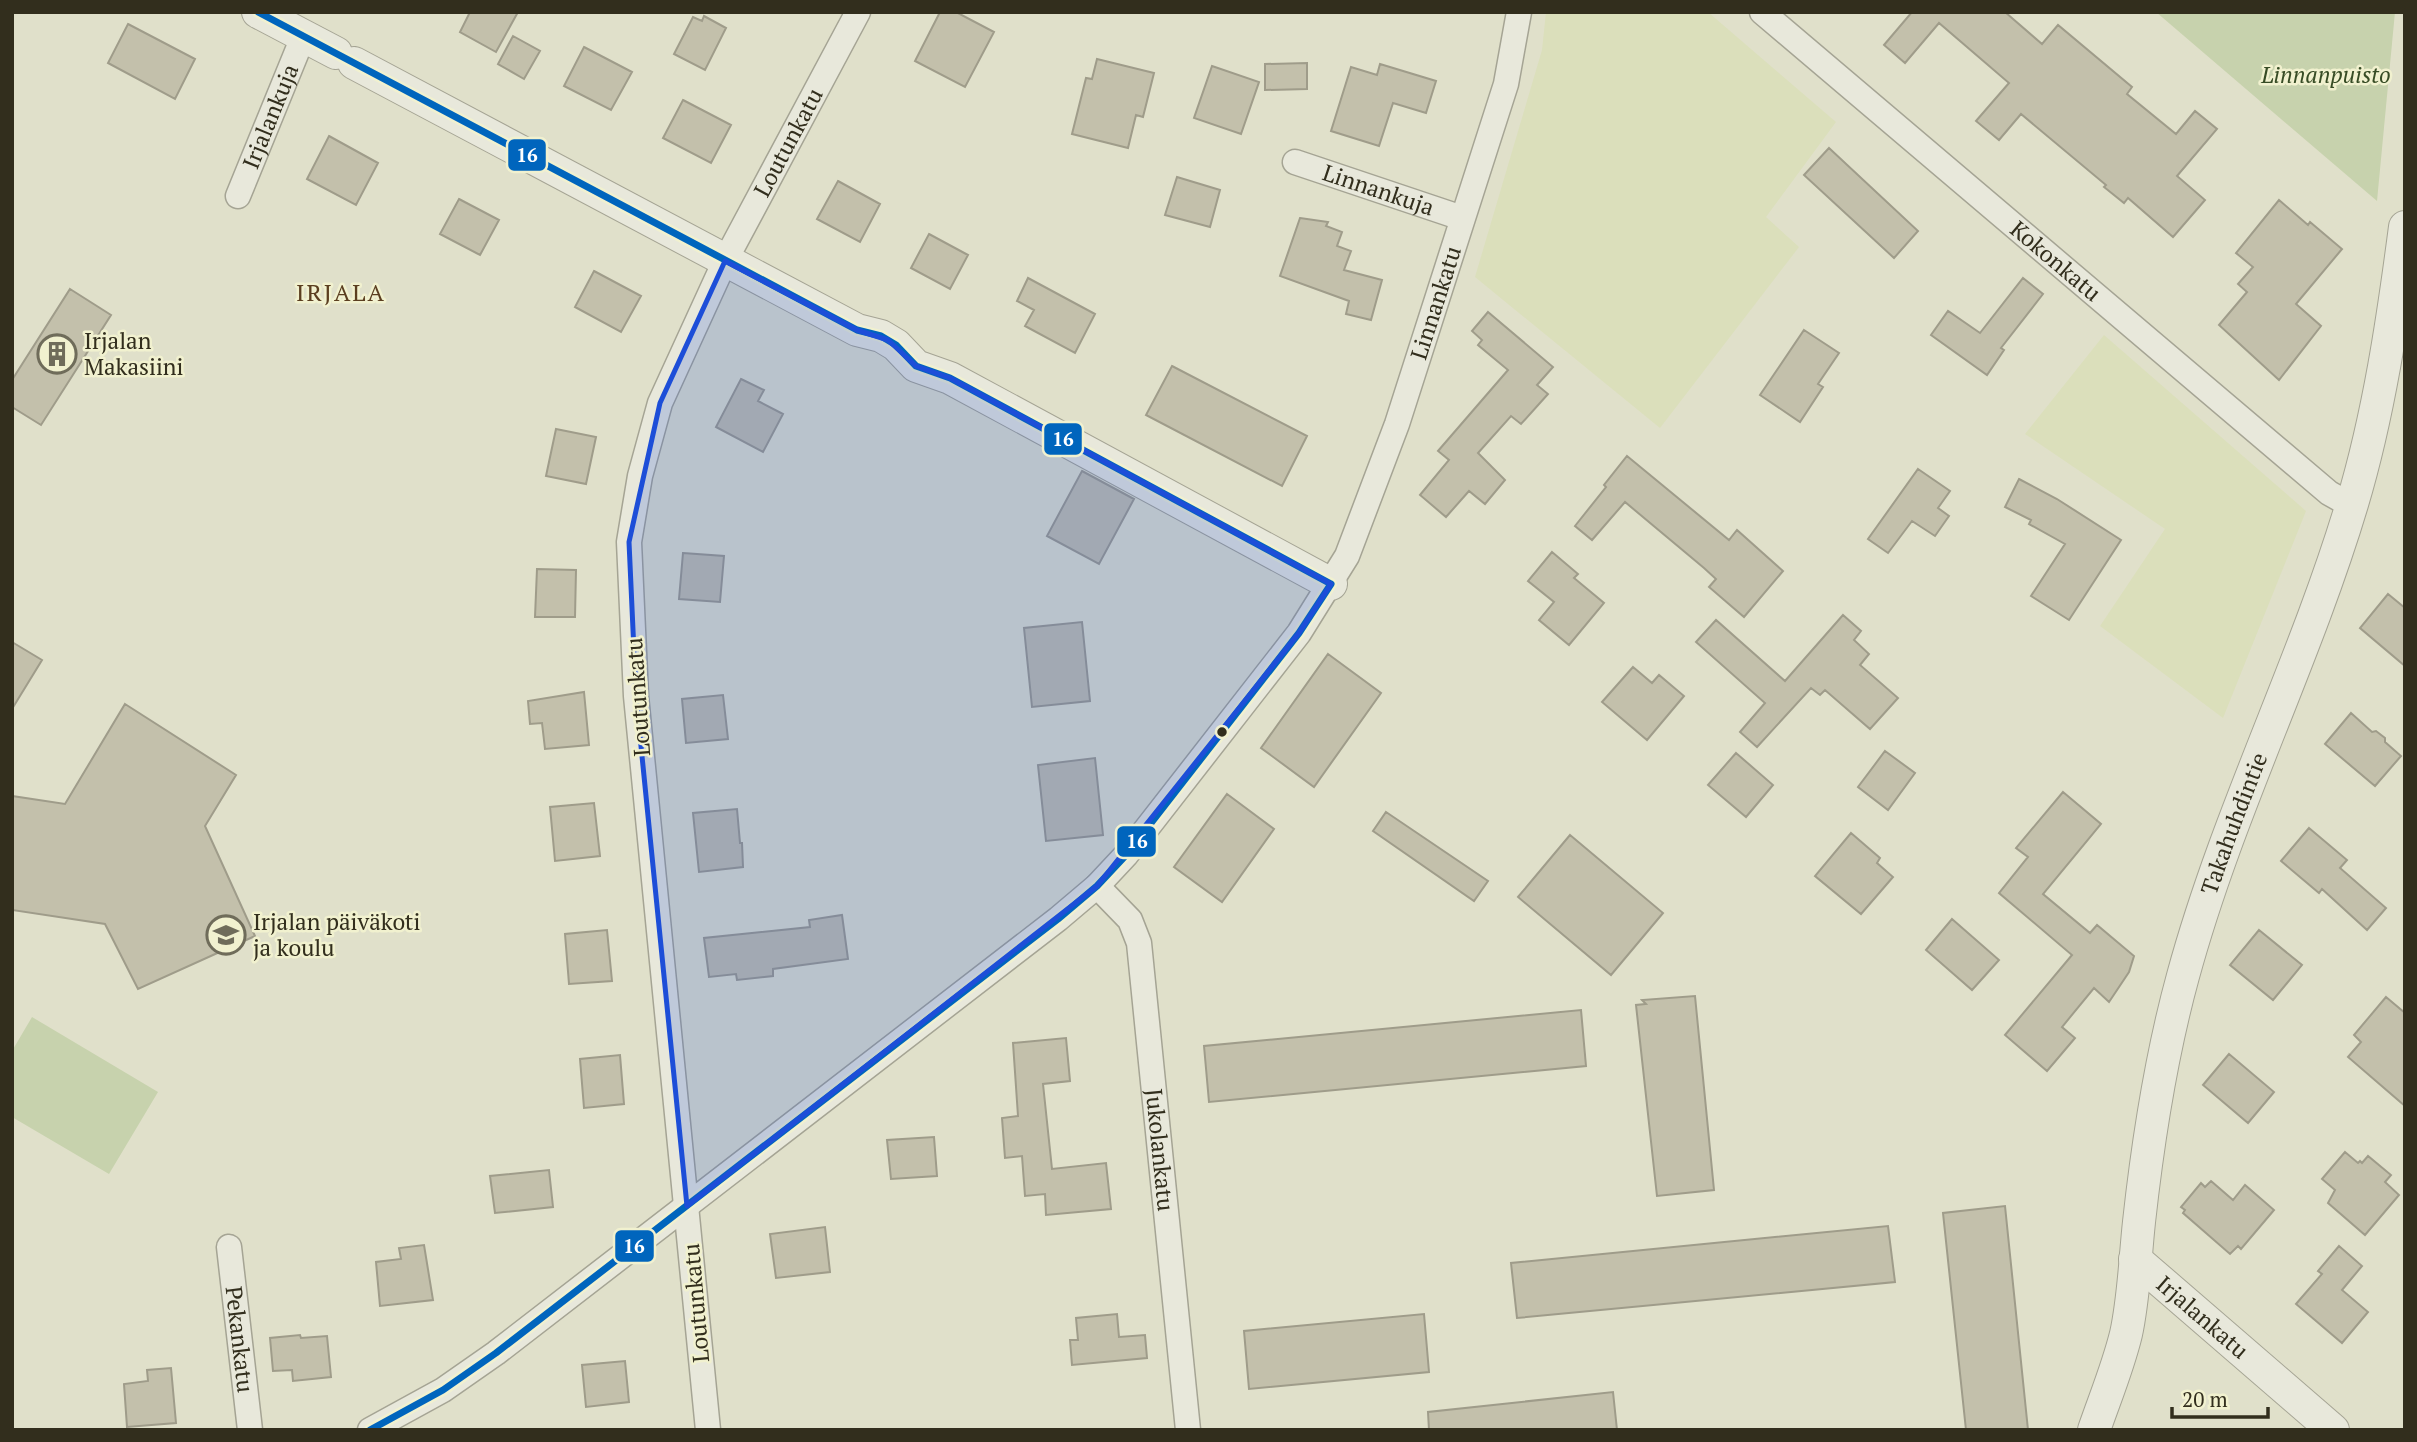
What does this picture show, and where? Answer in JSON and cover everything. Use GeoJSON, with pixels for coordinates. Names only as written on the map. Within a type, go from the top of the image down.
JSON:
{"type":"FeatureCollection","features":[{"type":"Feature","properties":{"kind":"street"},"geometry":{"type":"LineString","coordinates":[[258,12],[857,330],[888,340],[916,366],[950,379],[1331,583]]}},
{"type":"Feature","properties":{"kind":"street","name":"Loutunkatu"},"geometry":{"type":"LineString","coordinates":[[708,1430],[636,696],[629,542],[640,475],[660,403],[725,261],[858,12]]}},
{"type":"Feature","properties":{"kind":"street","name":"Linnankatu"},"geometry":{"type":"LineString","coordinates":[[370,1430],[443,1390],[496,1353],[1058,919],[1097,886],[1126,855],[1300,633],[1348,556],[1392,436],[1506,84],[1519,12]]}},
{"type":"Feature","properties":{"kind":"street","name":"Kokonkatu"},"geometry":{"type":"LineString","coordinates":[[1762,12],[2329,493],[2351,506]]}},
{"type":"Feature","properties":{"kind":"street","name":"Irjalankuja"},"geometry":{"type":"LineString","coordinates":[[238,196],[303,37]]}},
{"type":"Feature","properties":{"kind":"street","name":"Linnankuja"},"geometry":{"type":"LineString","coordinates":[[1295,162],[1462,218]]}},
{"type":"Feature","properties":{"kind":"street","name":"Takahuhdintie"},"geometry":{"type":"LineString","coordinates":[[2094,1430],[2125,1337],[2156,1099],[2168,1035],[2190,951],[2249,780],[2325,582],[2351,506],[2375,407],[2396,296],[2405,227]]}},
{"type":"Feature","properties":{"kind":"street","name":"Jukolankatu"},"geometry":{"type":"LineString","coordinates":[[1097,886],[1130,920],[1139,943],[1188,1430]]}},
{"type":"Feature","properties":{"kind":"street","name":"Pekankatu"},"geometry":{"type":"LineString","coordinates":[[229,1247],[250,1430]]}},
{"type":"Feature","properties":{"kind":"street","name":"Irjalankatu"},"geometry":{"type":"LineString","coordinates":[[2135,1259],[2333,1430]]}},
{"type":"Feature","properties":{"kind":"highlighted area"},"geometry":{"type":"Polygon","coordinates":[[[725,261],[857,330],[888,340],[916,366],[950,378],[1331,584],[1299,633],[1097,886],[687,1206],[636,696],[629,542],[660,403],[725,261]]]}},
{"type":"Feature","properties":{"kind":"green space"},"geometry":{"type":"Polygon","coordinates":[[[1546,12],[1708,12],[1836,122],[1766,217],[1799,247],[1660,428],[1475,277],[1542,50],[1546,12]]]}},
{"type":"Feature","properties":{"kind":"green space","name":"Linnanpuisto"},"geometry":{"type":"Polygon","coordinates":[[[2156,12],[2395,12],[2377,201],[2156,12]]]}},
{"type":"Feature","properties":{"kind":"green space"},"geometry":{"type":"Polygon","coordinates":[[[2104,335],[2306,511],[2223,718],[2100,626],[2165,529],[2025,434],[2104,335]]]}},
{"type":"Feature","properties":{"kind":"green space"},"geometry":{"type":"Polygon","coordinates":[[[32,1017],[158,1092],[109,1174],[12,1117],[12,1051],[32,1017]]]}},
{"type":"Feature","properties":{"kind":"building"},"geometry":{"type":"Polygon","coordinates":[[[470,12],[518,12],[496,52],[460,32],[470,12]]]}},
{"type":"Feature","properties":{"kind":"building"},"geometry":{"type":"Polygon","coordinates":[[[940,12],[956,12],[994,32],[965,87],[915,61],[940,12]]]}},
{"type":"Feature","properties":{"kind":"building"},"geometry":{"type":"Polygon","coordinates":[[[1912,12],[2005,12],[2042,44],[2058,25],[2132,87],[2127,94],[2176,134],[2195,111],[2217,129],[2177,176],[2205,200],[2173,237],[2128,198],[2124,203],[2104,187],[2106,185],[2021,114],[1999,140],[1976,121],[2009,83],[1939,23],[1905,63],[1884,45],[1912,12]]]}},
{"type":"Feature","properties":{"kind":"building"},"geometry":{"type":"Polygon","coordinates":[[[704,16],[726,28],[705,70],[674,54],[693,17],[702,21],[704,16]]]}},
{"type":"Feature","properties":{"kind":"building"},"geometry":{"type":"Polygon","coordinates":[[[128,24],[195,59],[175,99],[108,63],[128,24]]]}},
{"type":"Feature","properties":{"kind":"building"},"geometry":{"type":"Polygon","coordinates":[[[513,36],[540,51],[524,79],[498,64],[513,36]]]}},
{"type":"Feature","properties":{"kind":"building"},"geometry":{"type":"Polygon","coordinates":[[[584,47],[632,72],[611,110],[564,86],[584,47]]]}},
{"type":"Feature","properties":{"kind":"building"},"geometry":{"type":"Polygon","coordinates":[[[1097,59],[1154,73],[1143,117],[1136,115],[1128,148],[1072,134],[1086,78],[1092,79],[1097,59]]]}},
{"type":"Feature","properties":{"kind":"building"},"geometry":{"type":"Polygon","coordinates":[[[1307,63],[1307,89],[1265,90],[1265,64],[1307,63]]]}},
{"type":"Feature","properties":{"kind":"building"},"geometry":{"type":"Polygon","coordinates":[[[1380,64],[1436,81],[1426,113],[1393,103],[1379,146],[1331,131],[1351,67],[1377,75],[1380,64]]]}},
{"type":"Feature","properties":{"kind":"building"},"geometry":{"type":"Polygon","coordinates":[[[1212,66],[1259,82],[1241,134],[1194,118],[1212,66]]]}},
{"type":"Feature","properties":{"kind":"building"},"geometry":{"type":"Polygon","coordinates":[[[683,100],[731,125],[711,163],[663,138],[683,100]]]}},
{"type":"Feature","properties":{"kind":"building"},"geometry":{"type":"Polygon","coordinates":[[[329,136],[378,163],[356,205],[307,179],[329,136]]]}},
{"type":"Feature","properties":{"kind":"building"},"geometry":{"type":"Polygon","coordinates":[[[1829,148],[1918,231],[1894,258],[1804,175],[1829,148]]]}},
{"type":"Feature","properties":{"kind":"building"},"geometry":{"type":"Polygon","coordinates":[[[1177,177],[1220,190],[1210,227],[1165,215],[1177,177]]]}},
{"type":"Feature","properties":{"kind":"building"},"geometry":{"type":"Polygon","coordinates":[[[838,181],[880,204],[860,242],[817,219],[838,181]]]}},
{"type":"Feature","properties":{"kind":"building"},"geometry":{"type":"Polygon","coordinates":[[[459,199],[499,220],[480,255],[440,234],[459,199]]]}},
{"type":"Feature","properties":{"kind":"building"},"geometry":{"type":"Polygon","coordinates":[[[2279,200],[2342,249],[2296,304],[2321,326],[2279,380],[2219,325],[2247,292],[2238,284],[2253,267],[2236,253],[2279,200]]]}},
{"type":"Feature","properties":{"kind":"building"},"geometry":{"type":"Polygon","coordinates":[[[1300,218],[1328,222],[1326,226],[1342,232],[1337,246],[1351,251],[1344,270],[1382,280],[1371,320],[1346,314],[1349,301],[1280,276],[1300,218]]]}},
{"type":"Feature","properties":{"kind":"building"},"geometry":{"type":"Polygon","coordinates":[[[929,234],[968,255],[950,289],[911,268],[929,234]]]}},
{"type":"Feature","properties":{"kind":"building"},"geometry":{"type":"Polygon","coordinates":[[[594,271],[641,296],[621,332],[575,307],[594,271]]]}},
{"type":"Feature","properties":{"kind":"building"},"geometry":{"type":"Polygon","coordinates":[[[1028,278],[1095,314],[1075,353],[1025,326],[1034,310],[1017,301],[1028,278]]]}},
{"type":"Feature","properties":{"kind":"building"},"geometry":{"type":"Polygon","coordinates":[[[2023,278],[2043,294],[2001,348],[2004,350],[1987,375],[1931,335],[1948,311],[1980,333],[2023,278]]]}},
{"type":"Feature","properties":{"kind":"building","name":"Irjalan Makasiini"},"geometry":{"type":"Polygon","coordinates":[[[70,289],[111,315],[41,425],[12,407],[12,380],[70,289]]]}},
{"type":"Feature","properties":{"kind":"building"},"geometry":{"type":"Polygon","coordinates":[[[1488,312],[1553,367],[1537,385],[1548,394],[1521,424],[1511,416],[1478,453],[1505,480],[1485,504],[1469,491],[1446,517],[1420,495],[1449,460],[1438,451],[1508,370],[1478,345],[1482,340],[1472,331],[1488,312]]]}},
{"type":"Feature","properties":{"kind":"building"},"geometry":{"type":"Polygon","coordinates":[[[1804,330],[1839,353],[1818,384],[1823,387],[1800,422],[1760,395],[1804,330]]]}},
{"type":"Feature","properties":{"kind":"building"},"geometry":{"type":"Polygon","coordinates":[[[1172,366],[1307,436],[1282,486],[1146,415],[1172,366]]]}},
{"type":"Feature","properties":{"kind":"building"},"geometry":{"type":"Polygon","coordinates":[[[741,379],[764,390],[758,401],[783,414],[763,452],[716,427],[741,379]]]}},
{"type":"Feature","properties":{"kind":"building"},"geometry":{"type":"Polygon","coordinates":[[[556,429],[596,437],[586,484],[546,476],[556,429]]]}},
{"type":"Feature","properties":{"kind":"building"},"geometry":{"type":"Polygon","coordinates":[[[1627,456],[1729,540],[1737,530],[1783,571],[1744,617],[1709,587],[1716,579],[1625,502],[1592,540],[1575,526],[1627,456]]]}},
{"type":"Feature","properties":{"kind":"building"},"geometry":{"type":"Polygon","coordinates":[[[1918,469],[1950,491],[1938,508],[1949,516],[1935,536],[1912,521],[1888,553],[1868,539],[1918,469]]]}},
{"type":"Feature","properties":{"kind":"building"},"geometry":{"type":"Polygon","coordinates":[[[1082,471],[1134,499],[1099,564],[1047,536],[1082,471]]]}},
{"type":"Feature","properties":{"kind":"building"},"geometry":{"type":"Polygon","coordinates":[[[2019,479],[2057,499],[2121,540],[2069,620],[2031,596],[2065,544],[2029,524],[2031,520],[2005,507],[2019,479]]]}},
{"type":"Feature","properties":{"kind":"building"},"geometry":{"type":"Polygon","coordinates":[[[1552,552],[1578,574],[1574,578],[1604,603],[1569,645],[1539,620],[1554,602],[1528,581],[1552,552]]]}},
{"type":"Feature","properties":{"kind":"building"},"geometry":{"type":"Polygon","coordinates":[[[683,553],[724,556],[720,602],[679,599],[683,553]]]}},
{"type":"Feature","properties":{"kind":"building"},"geometry":{"type":"Polygon","coordinates":[[[537,569],[576,570],[575,617],[535,617],[537,569]]]}},
{"type":"Feature","properties":{"kind":"building"},"geometry":{"type":"Polygon","coordinates":[[[2388,594],[2405,608],[2405,666],[2360,628],[2388,594]]]}},
{"type":"Feature","properties":{"kind":"building"},"geometry":{"type":"Polygon","coordinates":[[[1843,615],[1861,631],[1854,640],[1869,654],[1860,665],[1898,698],[1870,729],[1825,690],[1820,695],[1811,688],[1757,747],[1740,732],[1765,703],[1696,642],[1716,620],[1785,681],[1843,615]]]}},
{"type":"Feature","properties":{"kind":"building"},"geometry":{"type":"Polygon","coordinates":[[[1082,622],[1090,701],[1032,707],[1024,628],[1082,622]]]}},
{"type":"Feature","properties":{"kind":"building"},"geometry":{"type":"Polygon","coordinates":[[[12,642],[42,660],[12,709],[12,642]]]}},
{"type":"Feature","properties":{"kind":"building"},"geometry":{"type":"Polygon","coordinates":[[[1328,654],[1381,693],[1314,787],[1261,748],[1328,654]]]}},
{"type":"Feature","properties":{"kind":"building"},"geometry":{"type":"Polygon","coordinates":[[[1633,667],[1652,683],[1659,675],[1684,696],[1647,740],[1602,702],[1633,667]]]}},
{"type":"Feature","properties":{"kind":"building"},"geometry":{"type":"Polygon","coordinates":[[[584,692],[589,745],[545,749],[542,723],[530,724],[528,701],[584,692]]]}},
{"type":"Feature","properties":{"kind":"building"},"geometry":{"type":"Polygon","coordinates":[[[723,695],[728,739],[686,743],[682,699],[723,695]]]}},
{"type":"Feature","properties":{"kind":"building"},"geometry":{"type":"Polygon","coordinates":[[[125,704],[236,775],[205,826],[255,936],[138,989],[105,924],[12,910],[12,796],[65,804],[125,704]]]}},
{"type":"Feature","properties":{"kind":"building"},"geometry":{"type":"Polygon","coordinates":[[[2351,713],[2372,732],[2376,731],[2385,738],[2385,742],[2401,756],[2375,786],[2325,744],[2351,713]]]}},
{"type":"Feature","properties":{"kind":"building"},"geometry":{"type":"Polygon","coordinates":[[[1885,751],[1915,773],[1888,810],[1858,787],[1885,751]]]}},
{"type":"Feature","properties":{"kind":"building"},"geometry":{"type":"Polygon","coordinates":[[[1736,753],[1773,785],[1746,817],[1708,785],[1736,753]]]}},
{"type":"Feature","properties":{"kind":"building"},"geometry":{"type":"Polygon","coordinates":[[[1095,758],[1103,835],[1046,841],[1038,765],[1095,758]]]}},
{"type":"Feature","properties":{"kind":"building"},"geometry":{"type":"Polygon","coordinates":[[[2063,792],[2101,824],[2043,894],[2090,933],[2097,925],[2134,956],[2129,972],[2109,1002],[2094,988],[2062,1027],[2075,1038],[2047,1071],[2005,1035],[2072,955],[1999,893],[2028,857],[2016,848],[2063,792]]]}},
{"type":"Feature","properties":{"kind":"building"},"geometry":{"type":"Polygon","coordinates":[[[1227,794],[1274,829],[1222,902],[1174,867],[1227,794]]]}},
{"type":"Feature","properties":{"kind":"building"},"geometry":{"type":"Polygon","coordinates":[[[594,803],[600,856],[555,861],[550,807],[594,803]]]}},
{"type":"Feature","properties":{"kind":"building"},"geometry":{"type":"Polygon","coordinates":[[[737,809],[743,867],[699,872],[693,813],[737,809]]]}},
{"type":"Feature","properties":{"kind":"building"},"geometry":{"type":"Polygon","coordinates":[[[1386,812],[1488,881],[1474,901],[1373,831],[1386,812]]]}},
{"type":"Feature","properties":{"kind":"building"},"geometry":{"type":"Polygon","coordinates":[[[2309,828],[2347,860],[2340,868],[2386,908],[2367,930],[2322,889],[2319,893],[2281,861],[2309,828]]]}},
{"type":"Feature","properties":{"kind":"building"},"geometry":{"type":"Polygon","coordinates":[[[1851,833],[1880,858],[1877,863],[1893,877],[1861,914],[1815,876],[1851,833]]]}},
{"type":"Feature","properties":{"kind":"building"},"geometry":{"type":"Polygon","coordinates":[[[1570,835],[1663,913],[1611,975],[1518,897],[1570,835]]]}},
{"type":"Feature","properties":{"kind":"building"},"geometry":{"type":"Polygon","coordinates":[[[842,915],[848,959],[773,969],[773,976],[737,980],[736,974],[709,977],[704,938],[810,927],[809,920],[842,915]]]}},
{"type":"Feature","properties":{"kind":"building"},"geometry":{"type":"Polygon","coordinates":[[[1952,919],[1999,960],[1972,990],[1926,950],[1952,919]]]}},
{"type":"Feature","properties":{"kind":"building"},"geometry":{"type":"Polygon","coordinates":[[[607,930],[612,981],[569,984],[565,934],[607,930]]]}},
{"type":"Feature","properties":{"kind":"building"},"geometry":{"type":"Polygon","coordinates":[[[2259,930],[2302,965],[2273,1000],[2230,965],[2259,930]]]}},
{"type":"Feature","properties":{"kind":"building"},"geometry":{"type":"Polygon","coordinates":[[[1695,996],[1714,1190],[1657,1196],[1636,1005],[1646,1004],[1642,1000],[1695,996]]]}},
{"type":"Feature","properties":{"kind":"building"},"geometry":{"type":"Polygon","coordinates":[[[2386,997],[2405,1013],[2405,1106],[2348,1057],[2361,1042],[2354,1035],[2386,997]]]}},
{"type":"Feature","properties":{"kind":"building"},"geometry":{"type":"Polygon","coordinates":[[[1581,1010],[1586,1066],[1209,1102],[1204,1046],[1581,1010]]]}},
{"type":"Feature","properties":{"kind":"building"},"geometry":{"type":"Polygon","coordinates":[[[1066,1038],[1070,1081],[1043,1084],[1052,1169],[1106,1163],[1111,1209],[1046,1215],[1045,1194],[1025,1196],[1022,1156],[1005,1158],[1002,1118],[1018,1116],[1013,1043],[1066,1038]]]}},
{"type":"Feature","properties":{"kind":"building"},"geometry":{"type":"Polygon","coordinates":[[[2229,1054],[2274,1092],[2248,1123],[2203,1085],[2229,1054]]]}},
{"type":"Feature","properties":{"kind":"building"},"geometry":{"type":"Polygon","coordinates":[[[620,1055],[624,1104],[584,1108],[580,1059],[620,1055]]]}},
{"type":"Feature","properties":{"kind":"building"},"geometry":{"type":"Polygon","coordinates":[[[934,1137],[937,1176],[891,1179],[887,1140],[934,1137]]]}},
{"type":"Feature","properties":{"kind":"building"},"geometry":{"type":"Polygon","coordinates":[[[2345,1152],[2358,1163],[2362,1163],[2368,1156],[2391,1175],[2385,1182],[2399,1195],[2365,1235],[2328,1203],[2335,1190],[2322,1179],[2345,1152]]]}},
{"type":"Feature","properties":{"kind":"building"},"geometry":{"type":"Polygon","coordinates":[[[549,1170],[553,1207],[495,1213],[490,1176],[549,1170]]]}},
{"type":"Feature","properties":{"kind":"building"},"geometry":{"type":"Polygon","coordinates":[[[2211,1181],[2233,1200],[2245,1185],[2274,1210],[2241,1249],[2238,1246],[2230,1254],[2183,1213],[2185,1210],[2181,1207],[2201,1183],[2205,1187],[2211,1181]]]}},
{"type":"Feature","properties":{"kind":"building"},"geometry":{"type":"Polygon","coordinates":[[[2005,1206],[2028,1430],[1966,1430],[1943,1213],[2005,1206]]]}},
{"type":"Feature","properties":{"kind":"building"},"geometry":{"type":"Polygon","coordinates":[[[1888,1226],[1895,1282],[1517,1318],[1511,1263],[1888,1226]]]}},
{"type":"Feature","properties":{"kind":"building"},"geometry":{"type":"Polygon","coordinates":[[[825,1227],[830,1272],[776,1278],[770,1234],[825,1227]]]}},
{"type":"Feature","properties":{"kind":"building"},"geometry":{"type":"Polygon","coordinates":[[[424,1245],[433,1300],[380,1306],[376,1262],[401,1259],[399,1248],[424,1245]]]}},
{"type":"Feature","properties":{"kind":"building"},"geometry":{"type":"Polygon","coordinates":[[[2339,1246],[2362,1266],[2342,1290],[2368,1312],[2342,1343],[2296,1304],[2322,1274],[2318,1271],[2339,1246]]]}},
{"type":"Feature","properties":{"kind":"building"},"geometry":{"type":"Polygon","coordinates":[[[1117,1314],[1119,1337],[1145,1335],[1147,1358],[1072,1365],[1070,1340],[1078,1340],[1076,1318],[1117,1314]]]}},
{"type":"Feature","properties":{"kind":"building"},"geometry":{"type":"Polygon","coordinates":[[[1424,1314],[1429,1372],[1249,1389],[1244,1331],[1424,1314]]]}},
{"type":"Feature","properties":{"kind":"building"},"geometry":{"type":"Polygon","coordinates":[[[300,1335],[301,1338],[327,1336],[331,1377],[293,1381],[292,1370],[273,1371],[270,1338],[300,1335]]]}},
{"type":"Feature","properties":{"kind":"building"},"geometry":{"type":"Polygon","coordinates":[[[625,1361],[629,1402],[586,1407],[582,1365],[625,1361]]]}},
{"type":"Feature","properties":{"kind":"building"},"geometry":{"type":"Polygon","coordinates":[[[171,1368],[176,1423],[127,1427],[124,1384],[148,1381],[147,1370],[171,1368]]]}},
{"type":"Feature","properties":{"kind":"building"},"geometry":{"type":"Polygon","coordinates":[[[1613,1392],[1617,1430],[1429,1430],[1428,1412],[1613,1392]]]}},
{"type":"Feature","properties":{"kind":"transit line","name":"16"},"geometry":{"type":"LineString","coordinates":[[258,12],[857,330],[881,336],[896,345],[916,366],[950,378],[1331,584]]}},
{"type":"Feature","properties":{"kind":"transit line","name":"16"},"geometry":{"type":"LineString","coordinates":[[370,1430],[443,1390],[496,1353],[1058,919],[1097,886],[1126,855],[1299,633],[1331,584]]}},
{"type":"Feature","properties":{"kind":"place","name":"Irjalan Makasiini"},"geometry":{"type":"Point","coordinates":[57,354]}},
{"type":"Feature","properties":{"kind":"place","name":"Irjalan päiväkoti ja koulu"},"geometry":{"type":"Point","coordinates":[226,935]}},
{"type":"Feature","properties":{"kind":"district","name":"IRJALA"},"geometry":{"type":"Point","coordinates":[341,293]}}]}
